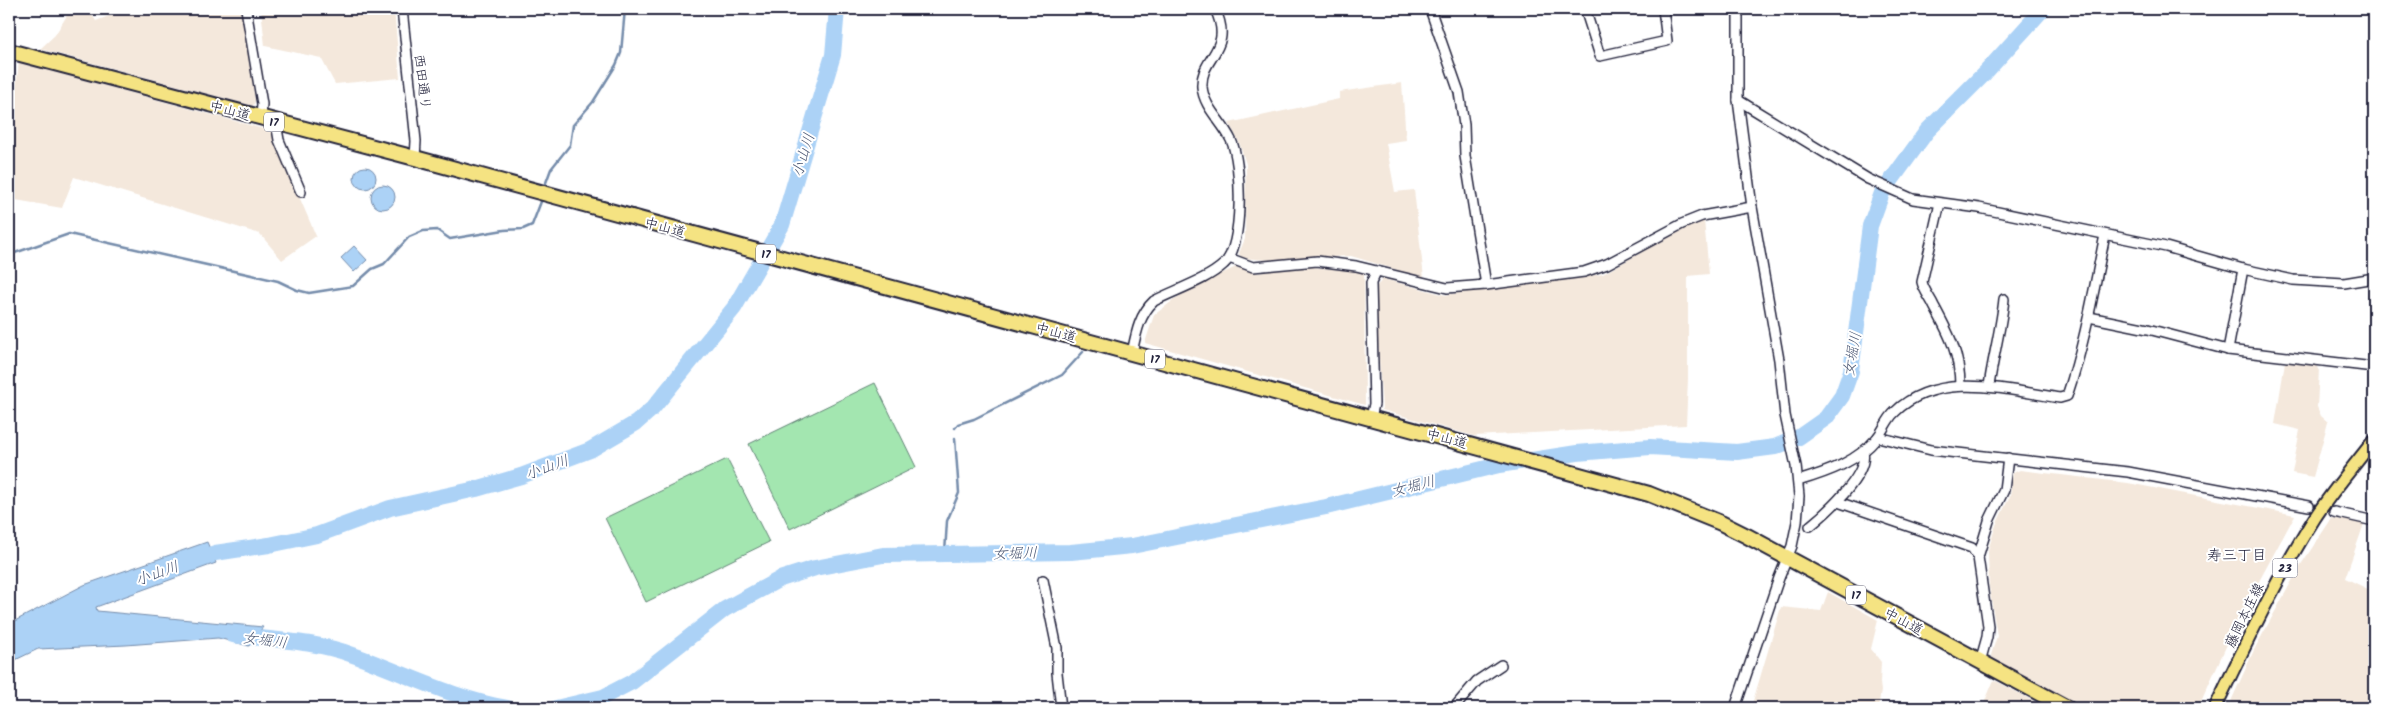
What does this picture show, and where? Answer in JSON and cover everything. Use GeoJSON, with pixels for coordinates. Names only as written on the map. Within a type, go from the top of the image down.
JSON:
{"type":"FeatureCollection","features":[{"type":"Feature","properties":{"kind":"highway","name":"中山道"},"geometry":{"type":"LineString","coordinates":[[9,51],[276,123],[415,158],[824,271],[1641,491],[1721,523],[2066,708]]}},
{"type":"Feature","properties":{"kind":"main road","name":"藤岡本庄線"},"geometry":{"type":"LineString","coordinates":[[2215,708],[2271,593],[2299,544],[2338,485],[2374,440]]}},
{"type":"Feature","properties":{"kind":"street"},"geometry":{"type":"LineString","coordinates":[[246,9],[262,104],[261,118]]}},
{"type":"Feature","properties":{"kind":"street","name":"西田通り"},"geometry":{"type":"LineString","coordinates":[[402,9],[415,132],[415,158]]}},
{"type":"Feature","properties":{"kind":"street"},"geometry":{"type":"LineString","coordinates":[[1132,353],[1145,309],[1154,301],[1220,267],[1229,258],[1236,246],[1238,160],[1230,139],[1207,104],[1202,85],[1203,76],[1221,41],[1221,26],[1215,9]]}},
{"type":"Feature","properties":{"kind":"street"},"geometry":{"type":"LineString","coordinates":[[1430,9],[1459,92],[1464,126],[1465,156],[1486,285]]}},
{"type":"Feature","properties":{"kind":"street"},"geometry":{"type":"LineString","coordinates":[[1585,9],[1600,56],[1667,41],[1663,9]]}},
{"type":"Feature","properties":{"kind":"street"},"geometry":{"type":"LineString","coordinates":[[1735,708],[1787,558],[1797,522],[1798,481],[1785,415],[1779,360],[1752,206],[1738,100],[1738,9]]}},
{"type":"Feature","properties":{"kind":"street"},"geometry":{"type":"LineString","coordinates":[[1738,100],[1868,179],[1913,199],[1979,208],[2166,247],[2242,269],[2293,280],[2344,282],[2374,278]]}},
{"type":"Feature","properties":{"kind":"street"},"geometry":{"type":"LineString","coordinates":[[276,123],[280,140],[301,192]]}},
{"type":"Feature","properties":{"kind":"street"},"geometry":{"type":"LineString","coordinates":[[1940,203],[1922,282],[1924,290],[1933,303],[1960,364],[1960,386]]}},
{"type":"Feature","properties":{"kind":"street"},"geometry":{"type":"LineString","coordinates":[[1229,258],[1253,267],[1317,261],[1356,266],[1447,288],[1486,285],[1584,272],[1607,264],[1682,224],[1702,216],[1752,206]]}},
{"type":"Feature","properties":{"kind":"street"},"geometry":{"type":"LineString","coordinates":[[1798,481],[1844,464],[1863,452],[1878,437],[1894,413],[1906,404],[1935,390],[1960,386],[1989,386],[2060,398],[2067,396],[2078,363],[2089,317],[2105,235]]}},
{"type":"Feature","properties":{"kind":"street"},"geometry":{"type":"LineString","coordinates":[[2228,350],[2242,269]]}},
{"type":"Feature","properties":{"kind":"street"},"geometry":{"type":"LineString","coordinates":[[1371,418],[1374,404],[1371,283],[1376,272]]}},
{"type":"Feature","properties":{"kind":"street"},"geometry":{"type":"LineString","coordinates":[[1989,386],[1993,357],[2000,334],[2004,299]]}},
{"type":"Feature","properties":{"kind":"street"},"geometry":{"type":"LineString","coordinates":[[2089,317],[2148,329],[2228,350],[2374,367]]}},
{"type":"Feature","properties":{"kind":"street"},"geometry":{"type":"LineString","coordinates":[[1878,437],[1931,450],[2128,472],[2309,506]]}},
{"type":"Feature","properties":{"kind":"street"},"geometry":{"type":"LineString","coordinates":[[1810,526],[1838,502],[1863,463],[1863,452]]}},
{"type":"Feature","properties":{"kind":"street"},"geometry":{"type":"LineString","coordinates":[[1980,662],[1988,626],[1978,557],[1989,521],[2004,490],[2008,458]]}},
{"type":"Feature","properties":{"kind":"street"},"geometry":{"type":"LineString","coordinates":[[1838,502],[1972,548],[1978,557]]}},
{"type":"Feature","properties":{"kind":"street"},"geometry":{"type":"LineString","coordinates":[[2334,512],[2374,521]]}},
{"type":"Feature","properties":{"kind":"street"},"geometry":{"type":"LineString","coordinates":[[1043,580],[1057,648],[1057,673],[1061,708]]}},
{"type":"Feature","properties":{"kind":"street"},"geometry":{"type":"LineString","coordinates":[[1454,708],[1477,681],[1501,665]]}},
{"type":"Feature","properties":{"kind":"shaded area"},"geometry":{"type":"Polygon","coordinates":[[[71,9],[88,9],[96,21],[127,9],[242,9],[255,101],[253,106],[40,49],[55,35],[71,9]]]}},
{"type":"Feature","properties":{"kind":"shaded area"},"geometry":{"type":"Polygon","coordinates":[[[261,9],[394,9],[400,78],[335,84],[321,58],[265,46],[261,9]]]}},
{"type":"Feature","properties":{"kind":"shaded area"},"geometry":{"type":"Polygon","coordinates":[[[19,62],[271,131],[316,236],[282,260],[260,234],[74,177],[62,208],[10,199],[10,138],[19,62]]]}},
{"type":"Feature","properties":{"kind":"shaded area"},"geometry":{"type":"Polygon","coordinates":[[[1402,83],[1406,140],[1386,143],[1395,192],[1414,190],[1424,278],[1351,256],[1270,260],[1241,258],[1239,253],[1245,239],[1246,164],[1239,142],[1229,123],[1339,99],[1339,92],[1402,83]]]}},
{"type":"Feature","properties":{"kind":"shaded area"},"geometry":{"type":"Polygon","coordinates":[[[1704,220],[1709,274],[1688,276],[1686,425],[1474,436],[1382,410],[1375,288],[1383,279],[1445,295],[1603,274],[1691,224],[1704,220]]]}},
{"type":"Feature","properties":{"kind":"shaded area"},"geometry":{"type":"Polygon","coordinates":[[[1301,266],[1364,272],[1365,405],[1145,343],[1154,315],[1187,290],[1236,267],[1258,273],[1301,266]]]}},
{"type":"Feature","properties":{"kind":"shaded area"},"geometry":{"type":"Polygon","coordinates":[[[2285,362],[2317,365],[2319,369],[2317,407],[2321,416],[2328,422],[2313,477],[2292,473],[2300,430],[2275,424],[2285,362]]]}},
{"type":"Feature","properties":{"kind":"shaded area"},"geometry":{"type":"Polygon","coordinates":[[[2020,470],[2128,483],[2295,515],[2239,618],[2198,708],[2085,708],[1992,662],[1991,655],[1997,636],[1989,586],[1988,550],[1996,525],[2010,496],[2013,473],[2020,470]]]}},
{"type":"Feature","properties":{"kind":"shaded area"},"geometry":{"type":"Polygon","coordinates":[[[2332,518],[2364,524],[2345,578],[2374,592],[2374,688],[2365,708],[2228,708],[2254,650],[2300,566],[2332,518]]]}},
{"type":"Feature","properties":{"kind":"shaded area"},"geometry":{"type":"Polygon","coordinates":[[[1828,592],[1878,620],[1871,649],[1881,662],[1881,691],[1878,708],[1751,708],[1781,607],[1821,611],[1828,592]]]}},
{"type":"Feature","properties":{"kind":"shaded area"},"geometry":{"type":"Polygon","coordinates":[[[1994,680],[2046,708],[1982,708],[1994,680]]]}},
{"type":"Feature","properties":{"kind":"green space"},"geometry":{"type":"Polygon","coordinates":[[[875,383],[916,467],[790,529],[749,444],[875,383]]]}},
{"type":"Feature","properties":{"kind":"green space"},"geometry":{"type":"Polygon","coordinates":[[[727,459],[769,542],[646,602],[605,518],[727,459]]]}},
{"type":"Feature","properties":{"kind":"water"},"geometry":{"type":"Polygon","coordinates":[[[365,167],[373,170],[376,178],[373,186],[365,189],[357,186],[354,178],[357,170],[365,167]]]}},
{"type":"Feature","properties":{"kind":"water"},"geometry":{"type":"Polygon","coordinates":[[[383,185],[392,188],[395,197],[392,206],[383,209],[374,206],[371,197],[374,188],[383,185]]]}},
{"type":"Feature","properties":{"kind":"water"},"geometry":{"type":"Polygon","coordinates":[[[354,246],[367,260],[354,272],[341,258],[354,246]]]}},
{"type":"Feature","properties":{"kind":"water"},"geometry":{"type":"Polygon","coordinates":[[[207,542],[216,563],[96,607],[97,611],[263,627],[249,646],[218,638],[38,649],[9,663],[9,624],[84,585],[207,542]]]}},
{"type":"Feature","properties":{"kind":"waterway"},"geometry":{"type":"LineString","coordinates":[[544,188],[551,169],[570,145],[573,125],[593,102],[616,65],[621,53],[625,9]]}},
{"type":"Feature","properties":{"kind":"waterway","name":"小山川"},"geometry":{"type":"LineString","coordinates":[[191,561],[215,553],[269,545],[317,535],[390,508],[476,489],[521,476],[590,450],[636,423],[653,408],[734,308],[782,225],[833,55],[837,9]]}},
{"type":"Feature","properties":{"kind":"waterway","name":"女堀川"},"geometry":{"type":"LineString","coordinates":[[556,708],[603,697],[632,682],[725,609],[780,579],[815,568],[883,555],[1071,552],[1132,546],[1326,507],[1499,465],[1577,453],[1650,447],[1737,452],[1775,447],[1799,437],[1826,418],[1842,396],[1851,371],[1870,226],[1882,193],[1927,131],[1985,73],[2043,9]]}},
{"type":"Feature","properties":{"kind":"waterway"},"geometry":{"type":"LineString","coordinates":[[9,255],[69,234],[278,281],[297,290],[309,293],[353,286],[372,269],[384,264],[409,237],[423,231],[437,230],[450,239],[504,230],[523,229],[532,225],[542,199]]}},
{"type":"Feature","properties":{"kind":"waterway"},"geometry":{"type":"LineString","coordinates":[[955,428],[958,424],[974,419],[1062,375],[1083,352]]}},
{"type":"Feature","properties":{"kind":"waterway"},"geometry":{"type":"LineString","coordinates":[[945,553],[947,521],[959,493],[955,438]]}},
{"type":"Feature","properties":{"kind":"waterway","name":"女堀川"},"geometry":{"type":"LineString","coordinates":[[233,635],[294,642],[339,650],[448,692],[507,708]]}},
{"type":"Feature","properties":{"kind":"district","name":"寿三丁目"},"geometry":{"type":"Point","coordinates":[2237,555]}}]}
